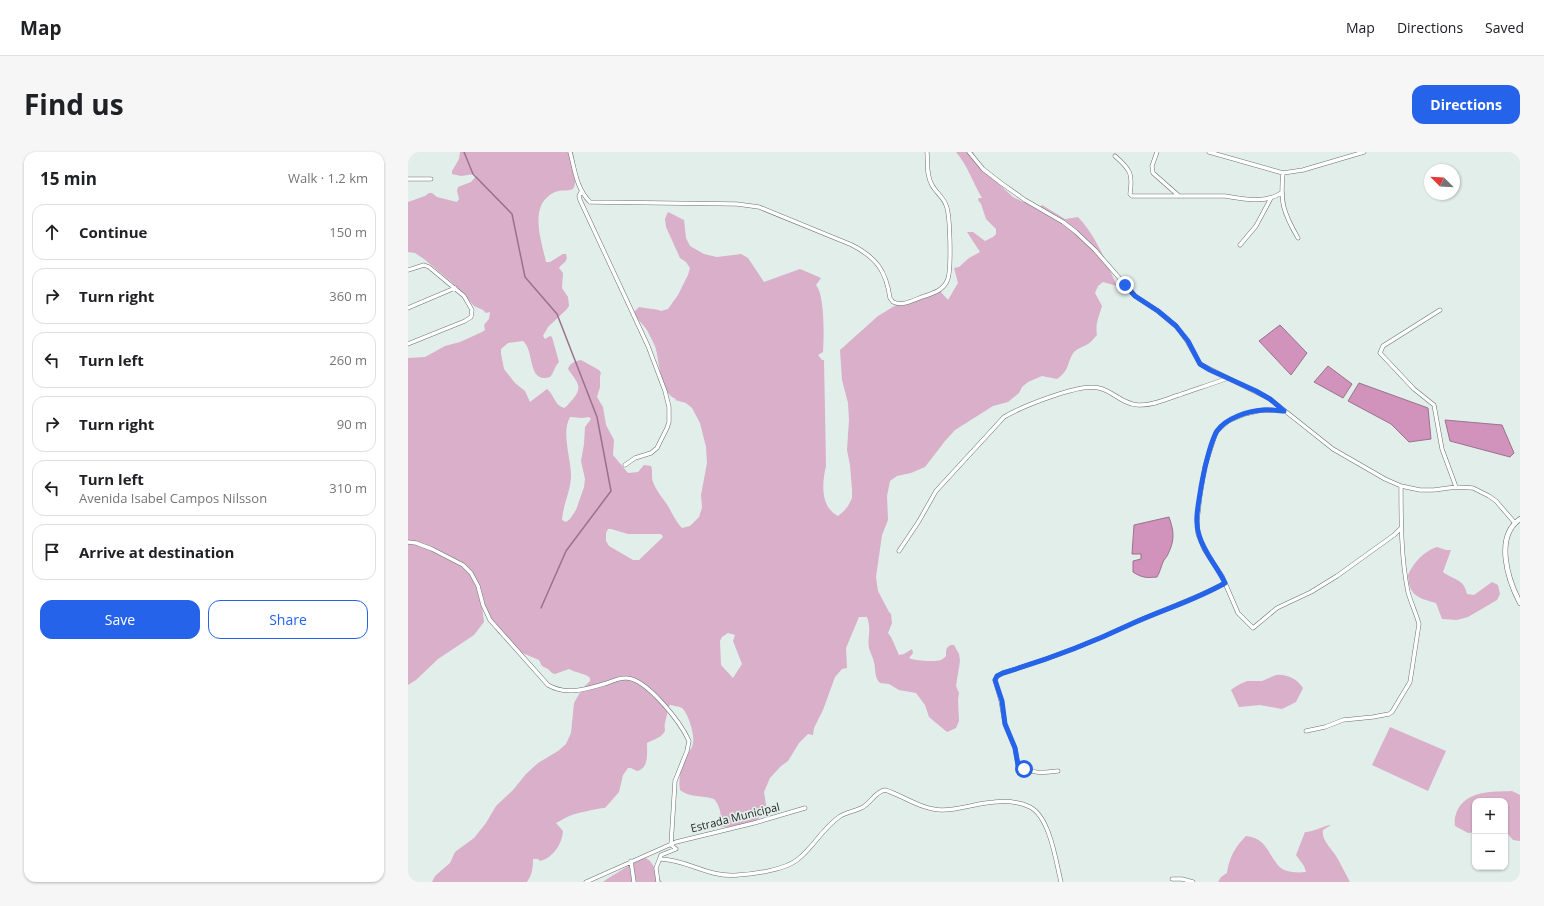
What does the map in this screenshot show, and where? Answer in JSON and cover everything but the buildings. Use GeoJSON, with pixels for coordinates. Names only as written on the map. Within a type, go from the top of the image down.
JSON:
{"type":"FeatureCollection","features":[{"type":"Feature","properties":{"kind":"street"},"geometry":{"type":"LineString","coordinates":[[570,152],[581,192],[590,202],[737,204],[758,207],[852,245],[863,251],[874,259],[882,269],[890,298],[893,302],[900,304],[937,291],[943,287],[949,276],[949,218],[944,200],[932,186],[929,177],[927,152]]}},
{"type":"Feature","properties":{"kind":"street"},"geometry":{"type":"LineString","coordinates":[[969,152],[983,169],[1001,183],[1025,200],[1063,222],[1076,232],[1095,250],[1135,296],[1162,314],[1176,326],[1188,341],[1200,364],[1270,399],[1333,449],[1385,479],[1401,486],[1427,490],[1456,487],[1473,488],[1489,496],[1514,523]]}},
{"type":"Feature","properties":{"kind":"street"},"geometry":{"type":"LineString","coordinates":[[1157,152],[1152,166],[1153,173],[1179,196]]}},
{"type":"Feature","properties":{"kind":"street"},"geometry":{"type":"LineString","coordinates":[[1209,152],[1283,173],[1303,170],[1364,152]]}},
{"type":"Feature","properties":{"kind":"street"},"geometry":{"type":"LineString","coordinates":[[1115,156],[1124,164],[1132,178],[1130,194],[1144,197],[1226,196],[1238,199],[1271,198],[1281,193]]}},
{"type":"Feature","properties":{"kind":"street"},"geometry":{"type":"LineString","coordinates":[[1283,173],[1281,193],[1284,211],[1298,238]]}},
{"type":"Feature","properties":{"kind":"street"},"geometry":{"type":"LineString","coordinates":[[408,179],[431,179]]}},
{"type":"Feature","properties":{"kind":"street"},"geometry":{"type":"LineString","coordinates":[[581,192],[579,196],[580,200],[648,346],[665,391],[669,407],[669,422],[657,448],[650,453],[635,458],[625,465]]}},
{"type":"Feature","properties":{"kind":"street"},"geometry":{"type":"LineString","coordinates":[[1240,246],[1256,226],[1271,198]]}},
{"type":"Feature","properties":{"kind":"street"},"geometry":{"type":"LineString","coordinates":[[408,270],[424,265],[429,267],[464,296],[472,310],[471,317],[465,321],[408,344]]}},
{"type":"Feature","properties":{"kind":"street"},"geometry":{"type":"LineString","coordinates":[[408,308],[455,288]]}},
{"type":"Feature","properties":{"kind":"street"},"geometry":{"type":"LineString","coordinates":[[1440,310],[1383,346],[1380,353],[1414,390],[1434,405],[1442,449],[1456,487]]}},
{"type":"Feature","properties":{"kind":"street"},"geometry":{"type":"LineString","coordinates":[[899,552],[919,522],[936,491],[1004,417],[1018,409],[1076,390],[1091,387],[1103,389],[1127,403],[1138,405],[1146,404],[1161,401],[1228,378]]}},
{"type":"Feature","properties":{"kind":"street"},"geometry":{"type":"LineString","coordinates":[[1284,411],[1262,410],[1245,414],[1228,421],[1216,432],[1205,466],[1200,496],[1197,522],[1198,534],[1204,548],[1225,583],[1238,613],[1253,628],[1277,608],[1297,600],[1337,576],[1402,528]]}},
{"type":"Feature","properties":{"kind":"street"},"geometry":{"type":"LineString","coordinates":[[1306,731],[1325,727],[1343,720],[1366,719],[1389,714],[1395,709],[1410,682],[1419,624],[1408,590],[1402,528],[1401,486]]}},
{"type":"Feature","properties":{"kind":"street"},"geometry":{"type":"LineString","coordinates":[[1520,519],[1514,523],[1507,536],[1506,551],[1507,565],[1513,587],[1520,603]]}},
{"type":"Feature","properties":{"kind":"street"},"geometry":{"type":"LineString","coordinates":[[408,542],[422,545],[463,565],[472,573],[478,586],[482,604],[490,620],[541,679],[548,685],[557,690],[567,692],[582,690],[625,678],[635,679],[662,702],[681,725],[689,741],[674,781],[670,845],[676,849],[661,855],[656,868],[658,882]]}},
{"type":"Feature","properties":{"kind":"street"},"geometry":{"type":"LineString","coordinates":[[1058,771],[1039,773],[1031,772],[1018,765],[1015,748],[1005,724],[1002,701],[995,680],[997,676],[1094,641],[1128,625],[1210,592],[1225,583]]}},
{"type":"Feature","properties":{"kind":"street"},"geometry":{"type":"LineString","coordinates":[[660,858],[676,860],[698,869],[722,875],[745,874],[788,866],[796,861],[822,831],[835,820],[847,812],[862,808],[877,793],[885,790],[923,806],[942,810],[994,802],[1010,802],[1031,807],[1038,813],[1047,827],[1061,882]]}},
{"type":"Feature","properties":{"kind":"street","name":"Estrada Municipal"},"geometry":{"type":"LineString","coordinates":[[586,882],[676,842],[754,823],[805,808]]}},
{"type":"Feature","properties":{"kind":"street"},"geometry":{"type":"LineString","coordinates":[[631,861],[634,882]]}},
{"type":"Feature","properties":{"kind":"street"},"geometry":{"type":"LineString","coordinates":[[1172,879],[1182,879],[1194,882]]}},
{"type":"Feature","properties":{"kind":"shaded area"},"geometry":{"type":"Polygon","coordinates":[[[460,152],[573,152],[576,180],[573,189],[557,191],[547,198],[539,213],[538,223],[546,262],[550,262],[563,254],[566,254],[567,257],[566,261],[559,268],[563,273],[562,288],[568,297],[569,306],[548,327],[543,336],[545,339],[550,336],[552,337],[559,362],[550,377],[543,378],[538,376],[532,365],[527,346],[523,341],[508,343],[501,349],[504,369],[515,383],[525,391],[530,402],[547,389],[556,402],[564,408],[573,399],[578,391],[578,384],[568,369],[570,365],[581,360],[599,370],[601,373],[600,387],[597,397],[603,407],[606,425],[614,440],[613,455],[628,473],[638,472],[644,465],[651,466],[652,480],[656,488],[682,528],[690,526],[699,517],[702,508],[701,495],[707,463],[706,447],[700,423],[692,408],[686,403],[675,400],[676,399],[670,396],[666,390],[661,376],[655,346],[647,330],[634,312],[639,307],[661,311],[668,309],[678,295],[688,275],[690,268],[686,262],[680,258],[666,227],[665,219],[668,212],[684,220],[686,238],[690,246],[704,254],[717,257],[741,254],[748,258],[764,282],[800,269],[821,278],[816,285],[821,298],[824,337],[823,352],[818,355],[822,360],[824,360],[826,466],[823,486],[825,500],[828,507],[838,516],[848,506],[852,498],[850,465],[847,450],[849,420],[848,403],[842,380],[840,350],[878,316],[896,305],[912,301],[928,293],[938,291],[941,292],[948,300],[958,283],[954,268],[959,267],[969,258],[980,252],[967,232],[973,232],[985,241],[996,234],[996,229],[986,219],[981,204],[978,200],[979,198],[982,198],[967,169],[956,152],[973,152],[987,173],[1013,197],[1021,201],[1035,204],[1038,209],[1042,205],[1065,219],[1078,217],[1090,232],[1105,259],[1117,286],[1103,282],[1098,286],[1095,293],[1102,306],[1097,324],[1097,335],[1088,344],[1074,352],[1066,369],[1057,379],[1042,376],[1028,382],[1022,387],[1019,393],[1008,402],[993,406],[955,430],[925,467],[911,473],[897,476],[890,481],[887,496],[888,520],[882,535],[876,577],[878,591],[891,614],[892,623],[888,633],[899,655],[912,649],[913,653],[909,658],[915,660],[941,660],[946,656],[947,648],[954,645],[959,654],[960,661],[956,686],[959,693],[959,721],[956,728],[947,732],[929,717],[925,705],[916,693],[899,690],[889,684],[880,683],[878,681],[869,648],[869,626],[867,617],[859,617],[846,648],[847,668],[842,669],[835,677],[823,710],[814,728],[813,735],[808,734],[799,743],[788,761],[770,778],[764,792],[766,805],[763,813],[758,819],[745,826],[719,826],[721,819],[720,812],[714,799],[684,793],[680,790],[679,780],[681,771],[692,746],[693,735],[689,719],[682,708],[670,705],[667,708],[664,732],[662,735],[647,743],[647,756],[644,767],[637,771],[628,768],[623,775],[619,792],[605,808],[574,814],[556,823],[563,831],[561,841],[553,854],[549,857],[540,861],[538,859],[533,859],[532,871],[527,882],[432,882],[435,876],[450,863],[455,852],[474,838],[486,823],[496,806],[513,790],[526,774],[538,763],[558,751],[566,744],[571,733],[574,703],[582,689],[590,681],[588,676],[569,669],[555,674],[552,673],[542,666],[539,660],[520,652],[498,633],[488,612],[482,606],[484,622],[474,635],[438,659],[416,680],[408,685],[408,358],[425,357],[445,346],[460,342],[482,332],[485,330],[484,325],[489,319],[490,312],[486,313],[474,306],[455,285],[424,259],[415,253],[408,252],[408,202],[432,193],[437,197],[457,202],[459,199],[457,191],[458,187],[471,182],[476,176],[475,174],[461,176],[452,174],[452,171],[459,159],[460,152]],[[570,417],[567,423],[566,438],[571,468],[571,481],[562,520],[566,522],[576,510],[584,487],[585,479],[581,461],[585,427],[591,419],[589,417],[570,417]],[[608,529],[606,533],[606,541],[609,546],[633,560],[639,560],[663,537],[660,534],[628,534],[611,529],[608,529]],[[728,633],[722,637],[720,641],[721,665],[733,678],[742,664],[733,641],[735,635],[728,633]]]}},
{"type":"Feature","properties":{"kind":"shaded area"},"geometry":{"type":"Polygon","coordinates":[[[1280,325],[1307,353],[1291,375],[1259,341],[1280,325]]]}},
{"type":"Feature","properties":{"kind":"shaded area"},"geometry":{"type":"Polygon","coordinates":[[[1328,366],[1352,384],[1343,398],[1314,382],[1328,366]]]}},
{"type":"Feature","properties":{"kind":"shaded area"},"geometry":{"type":"Polygon","coordinates":[[[1359,383],[1428,408],[1431,439],[1409,442],[1391,424],[1348,401],[1359,383]]]}},
{"type":"Feature","properties":{"kind":"shaded area"},"geometry":{"type":"Polygon","coordinates":[[[1445,420],[1502,425],[1514,453],[1510,457],[1450,441],[1445,420]]]}},
{"type":"Feature","properties":{"kind":"shaded area"},"geometry":{"type":"Polygon","coordinates":[[[1169,517],[1173,531],[1173,540],[1168,555],[1163,561],[1157,577],[1145,577],[1136,574],[1133,572],[1133,561],[1141,559],[1141,554],[1132,554],[1134,525],[1169,517]]]}},
{"type":"Feature","properties":{"kind":"shaded area"},"geometry":{"type":"Polygon","coordinates":[[[1437,547],[1451,550],[1443,572],[1464,585],[1467,594],[1474,595],[1492,582],[1498,585],[1500,594],[1497,600],[1468,617],[1457,620],[1442,619],[1436,603],[1419,597],[1413,592],[1410,588],[1408,575],[1420,558],[1428,551],[1437,547]]]}},
{"type":"Feature","properties":{"kind":"shaded area"},"geometry":{"type":"Polygon","coordinates":[[[1276,675],[1284,675],[1291,678],[1298,682],[1303,688],[1296,702],[1282,709],[1260,705],[1239,707],[1231,690],[1232,689],[1247,681],[1262,681],[1276,675]]]}},
{"type":"Feature","properties":{"kind":"shaded area"},"geometry":{"type":"Polygon","coordinates":[[[1390,727],[1446,751],[1428,791],[1372,765],[1390,727]]]}},
{"type":"Feature","properties":{"kind":"shaded area"},"geometry":{"type":"Polygon","coordinates":[[[1512,791],[1520,795],[1520,841],[1513,840],[1508,834],[1508,798],[1472,798],[1472,832],[1468,833],[1455,826],[1457,811],[1461,804],[1467,799],[1488,792],[1512,791]]]}},
{"type":"Feature","properties":{"kind":"shaded area"},"geometry":{"type":"Polygon","coordinates":[[[1331,825],[1323,830],[1323,837],[1338,859],[1350,882],[1218,882],[1221,877],[1227,873],[1229,862],[1233,853],[1246,836],[1262,842],[1277,864],[1286,871],[1306,872],[1304,866],[1296,855],[1305,832],[1331,825]]]}},
{"type":"Feature","properties":{"kind":"shaded area"},"geometry":{"type":"Polygon","coordinates":[[[645,858],[648,859],[653,865],[662,882],[603,882],[635,862],[645,858]]]}},
{"type":"Feature","properties":{"kind":"waterway"},"geometry":{"type":"LineString","coordinates":[[464,152],[473,174],[512,214],[525,277],[557,314],[597,417],[611,491],[566,551],[541,608]]}},
{"type":"Feature","properties":{"kind":"route"},"geometry":{"type":"LineString","coordinates":[[1024,769],[1018,765],[1015,748],[1005,724],[1002,701],[995,680],[997,676],[1121,630],[1128,625],[1210,592],[1225,583],[1204,548],[1198,534],[1197,522],[1205,466],[1216,432],[1228,421],[1245,414],[1262,410],[1284,411],[1270,399],[1256,391],[1200,364],[1188,341],[1176,326],[1166,316],[1145,304],[1135,296],[1125,285]]}}]}
